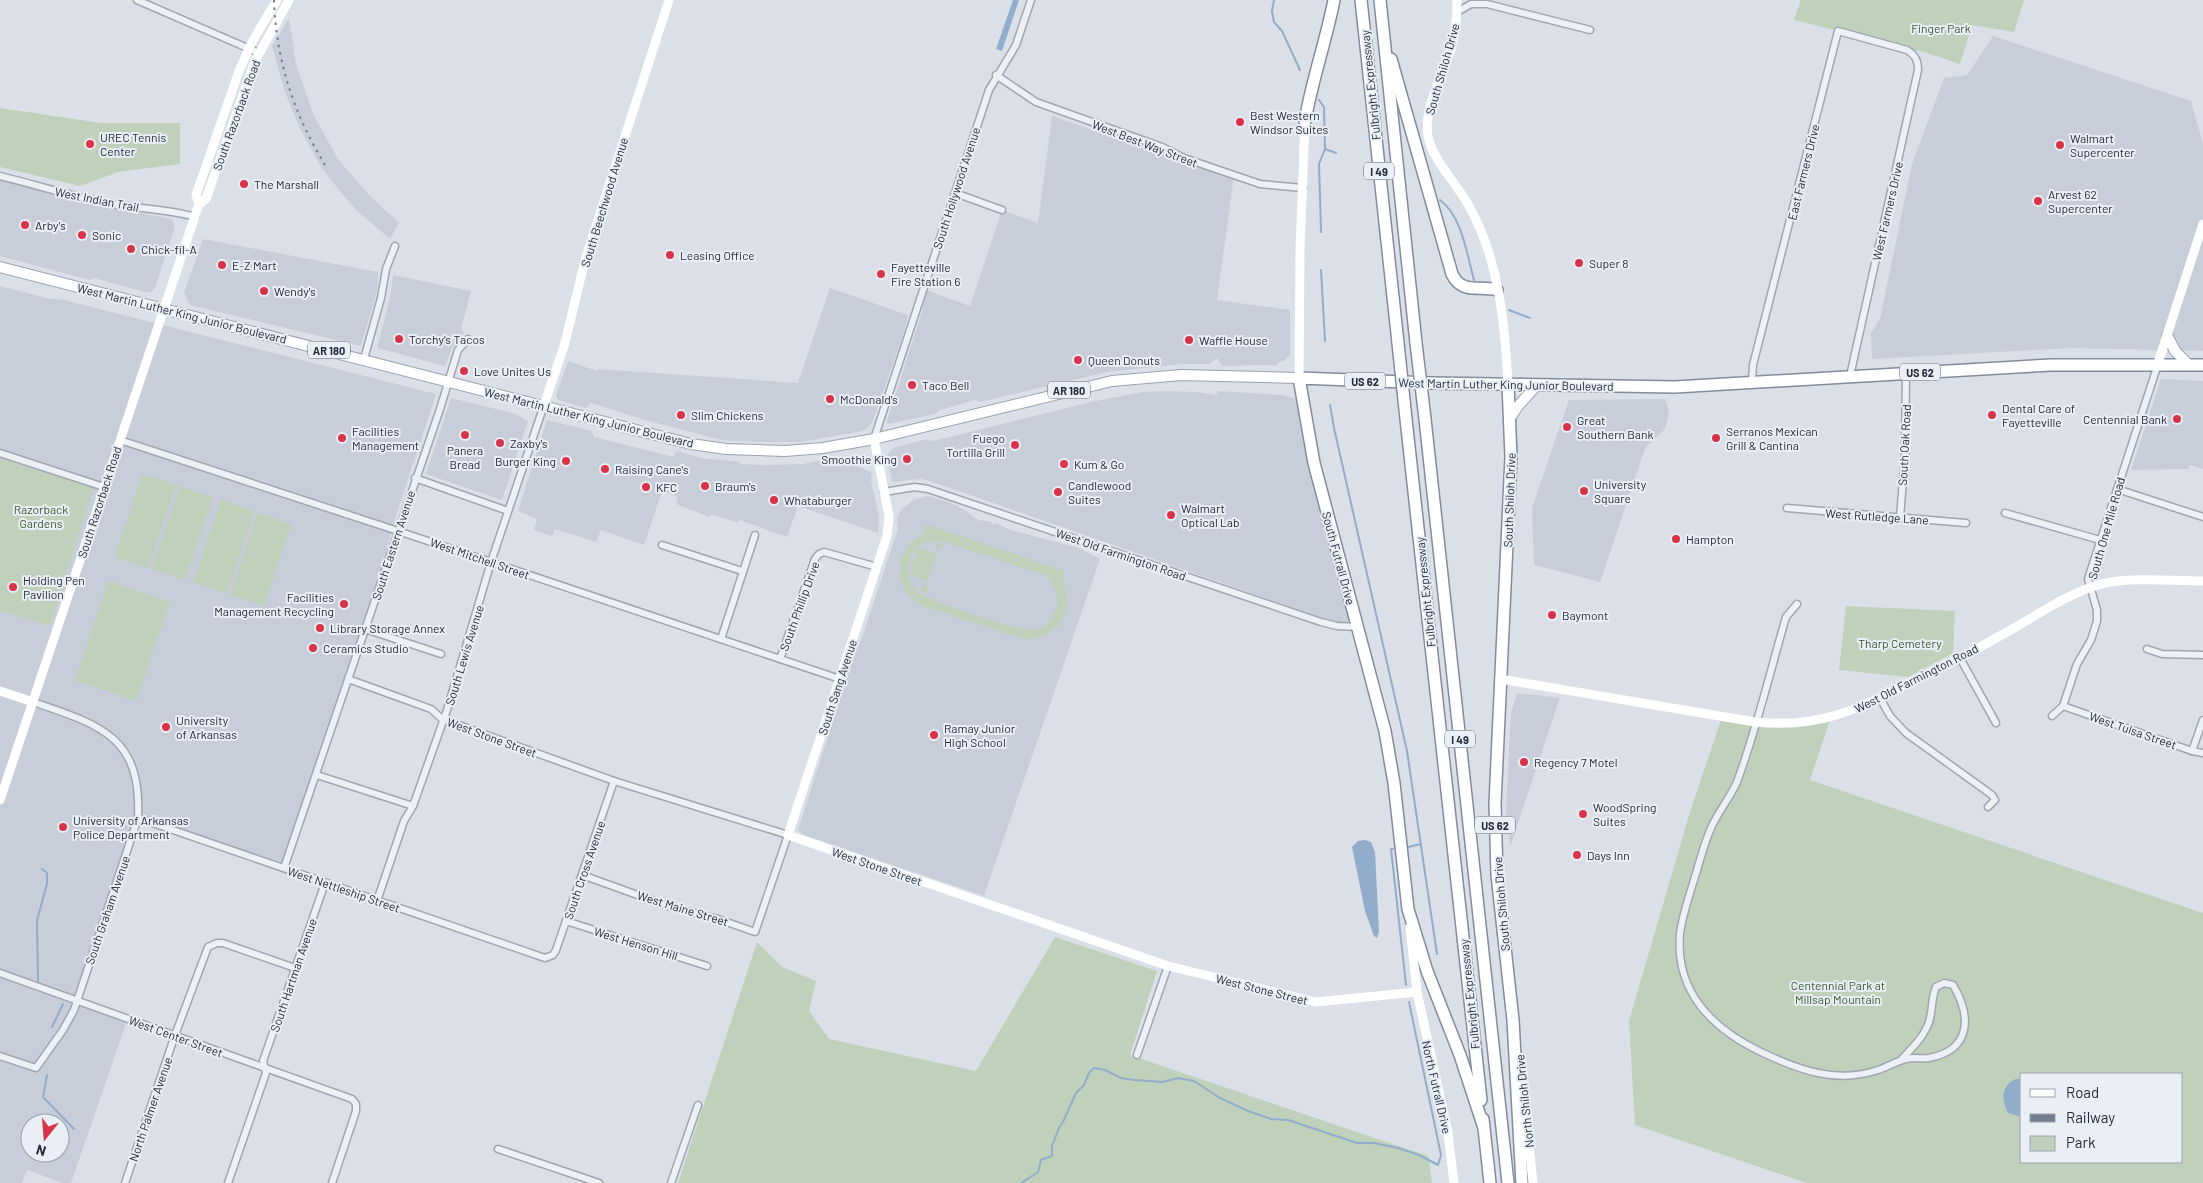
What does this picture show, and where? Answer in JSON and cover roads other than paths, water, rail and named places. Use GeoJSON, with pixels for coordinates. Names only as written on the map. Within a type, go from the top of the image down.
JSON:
{"type":"FeatureCollection","features":[{"type":"Feature","properties":{"kind":"highway"},"geometry":{"type":"LineString","coordinates":[[1304,121],[1334,0]]}},
{"type":"Feature","properties":{"kind":"highway","name":"Fulbright Expressway"},"geometry":{"type":"LineString","coordinates":[[1360,0],[1490,1183]]}},
{"type":"Feature","properties":{"kind":"highway","name":"Fulbright Expressway"},"geometry":{"type":"LineString","coordinates":[[1380,0],[1508,1183]]}},
{"type":"Feature","properties":{"kind":"highway"},"geometry":{"type":"LineString","coordinates":[[1382,28],[1452,274],[1459,284],[1467,289],[1486,287],[1497,290]]}},
{"type":"Feature","properties":{"kind":"highway","name":"West Martin Luther King Junior Boulevard"},"geometry":{"type":"LineString","coordinates":[[1299,378],[1675,387],[2051,365],[2158,363],[2203,365]]}},
{"type":"Feature","properties":{"kind":"highway","name":"South Futrall Drive"},"geometry":{"type":"LineString","coordinates":[[1299,378],[1314,463],[1385,731],[1392,771],[1408,909]]}},
{"type":"Feature","properties":{"kind":"highway","name":"South Shiloh Drive"},"geometry":{"type":"LineString","coordinates":[[1508,384],[1511,465],[1500,679],[1495,836],[1499,893],[1513,1020]]}},
{"type":"Feature","properties":{"kind":"highway"},"geometry":{"type":"LineString","coordinates":[[1408,909],[1427,971],[1460,1055],[1483,1125]]}},
{"type":"Feature","properties":{"kind":"highway","name":"US 62"},"geometry":{"type":"LineString","coordinates":[[1513,1020],[1522,1183]]}},
{"type":"Feature","properties":{"kind":"main road","name":"West Martin Luther King Junior Boulevard"},"geometry":{"type":"LineString","coordinates":[[0,267],[544,405],[651,434],[726,449],[785,451],[823,448],[874,439],[1112,381],[1181,375],[1299,378]]}},
{"type":"Feature","properties":{"kind":"main road"},"geometry":{"type":"LineString","coordinates":[[2167,335],[2175,351],[2188,364]]}},
{"type":"Feature","properties":{"kind":"main road"},"geometry":{"type":"LineString","coordinates":[[1510,418],[1537,385]]}},
{"type":"Feature","properties":{"kind":"street"},"geometry":{"type":"LineString","coordinates":[[138,0],[259,53]]}},
{"type":"Feature","properties":{"kind":"street","name":"South Razorback Road"},"geometry":{"type":"LineString","coordinates":[[0,800],[195,217],[199,204],[196,195],[249,49],[277,0]]}},
{"type":"Feature","properties":{"kind":"street","name":"South Razorback Road"},"geometry":{"type":"LineString","coordinates":[[199,204],[206,199],[249,75],[259,53],[289,0]]}},
{"type":"Feature","properties":{"kind":"street","name":"South Beechwood Avenue"},"geometry":{"type":"LineString","coordinates":[[544,405],[565,344],[585,260],[669,0]]}},
{"type":"Feature","properties":{"kind":"street","name":"South Hollywood Avenue"},"geometry":{"type":"LineString","coordinates":[[874,439],[989,90],[996,75],[1016,45],[1031,0]]}},
{"type":"Feature","properties":{"kind":"street","name":"South Shiloh Drive"},"geometry":{"type":"LineString","coordinates":[[1457,0],[1451,49],[1428,116],[1429,139],[1433,150],[1470,207],[1491,257],[1505,342],[1508,384]]}},
{"type":"Feature","properties":{"kind":"street"},"geometry":{"type":"LineString","coordinates":[[1457,12],[1472,2],[1487,4],[1590,30]]}},
{"type":"Feature","properties":{"kind":"street","name":"East Farmers Drive"},"geometry":{"type":"LineString","coordinates":[[1752,381],[1754,365],[1838,31],[1907,50]]}},
{"type":"Feature","properties":{"kind":"street","name":"West Farmers Drive"},"geometry":{"type":"LineString","coordinates":[[1850,376],[1918,70],[1918,62],[1914,55],[1907,50]]}},
{"type":"Feature","properties":{"kind":"street","name":"West Best Way Street"},"geometry":{"type":"LineString","coordinates":[[996,75],[1036,102],[1162,147],[1184,158],[1260,184],[1302,188]]}},
{"type":"Feature","properties":{"kind":"street","name":"South Futrall Drive"},"geometry":{"type":"LineString","coordinates":[[1299,378],[1304,121]]}},
{"type":"Feature","properties":{"kind":"street","name":"West Indian Trail"},"geometry":{"type":"LineString","coordinates":[[0,176],[77,197],[111,204],[182,213],[195,217]]}},
{"type":"Feature","properties":{"kind":"street"},"geometry":{"type":"LineString","coordinates":[[955,193],[1002,210]]}},
{"type":"Feature","properties":{"kind":"street"},"geometry":{"type":"LineString","coordinates":[[2158,363],[2203,224]]}},
{"type":"Feature","properties":{"kind":"street"},"geometry":{"type":"LineString","coordinates":[[364,359],[381,298],[386,269],[395,246]]}},
{"type":"Feature","properties":{"kind":"street","name":"South Eastern Avenue"},"geometry":{"type":"LineString","coordinates":[[284,868],[458,350],[468,339]]}},
{"type":"Feature","properties":{"kind":"street","name":"South One Mile Road"},"geometry":{"type":"LineString","coordinates":[[2063,706],[2076,664],[2091,640],[2097,621],[2097,610],[2088,579],[2158,363]]}},
{"type":"Feature","properties":{"kind":"street","name":"South Oak Road"},"geometry":{"type":"LineString","coordinates":[[1900,518],[1905,455],[1906,372]]}},
{"type":"Feature","properties":{"kind":"street","name":"South Lewis Avenue"},"geometry":{"type":"LineString","coordinates":[[377,901],[404,821],[413,806],[442,719],[447,710],[491,562],[544,405]]}},
{"type":"Feature","properties":{"kind":"street","name":"South Sang Avenue"},"geometry":{"type":"LineString","coordinates":[[755,932],[889,528],[889,516],[874,439]]}},
{"type":"Feature","properties":{"kind":"street","name":"West Mitchell Street"},"geometry":{"type":"LineString","coordinates":[[120,440],[840,679]]}},
{"type":"Feature","properties":{"kind":"street"},"geometry":{"type":"LineString","coordinates":[[0,452],[104,487]]}},
{"type":"Feature","properties":{"kind":"street"},"geometry":{"type":"LineString","coordinates":[[415,478],[508,511]]}},
{"type":"Feature","properties":{"kind":"street","name":"West Old Farmington Road"},"geometry":{"type":"LineString","coordinates":[[884,492],[915,486],[928,489],[1321,622],[1336,626],[1358,627]]}},
{"type":"Feature","properties":{"kind":"street"},"geometry":{"type":"LineString","coordinates":[[2117,489],[2203,517]]}},
{"type":"Feature","properties":{"kind":"street","name":"West Rutledge Lane"},"geometry":{"type":"LineString","coordinates":[[1787,508],[1966,523]]}},
{"type":"Feature","properties":{"kind":"street"},"geometry":{"type":"LineString","coordinates":[[2005,513],[2100,540]]}},
{"type":"Feature","properties":{"kind":"street"},"geometry":{"type":"LineString","coordinates":[[721,639],[754,535]]}},
{"type":"Feature","properties":{"kind":"street"},"geometry":{"type":"LineString","coordinates":[[662,544],[742,571]]}},
{"type":"Feature","properties":{"kind":"street","name":"South Phillip Drive"},"geometry":{"type":"LineString","coordinates":[[780,658],[815,559],[819,554],[824,552],[876,567]]}},
{"type":"Feature","properties":{"kind":"street","name":"West Old Farmington Road"},"geometry":{"type":"LineString","coordinates":[[1500,679],[1756,722],[1786,724],[1819,720],[1854,710],[1880,698],[1960,658],[2054,605],[2090,588],[2126,580],[2203,582]]}},
{"type":"Feature","properties":{"kind":"street"},"geometry":{"type":"LineString","coordinates":[[1797,604],[1786,617],[1736,784],[1716,818],[1707,838],[1685,911],[1680,933],[1680,950],[1688,984],[1698,1004],[1724,1031],[1752,1047],[1799,1068],[1824,1075],[1844,1077],[1878,1070],[1900,1061],[1940,1055],[1955,1047],[1961,1040],[1964,1031],[1961,1000],[1953,985],[1944,983],[1936,987],[1932,997],[1929,1022],[1921,1038],[1900,1061]]}},
{"type":"Feature","properties":{"kind":"street"},"geometry":{"type":"LineString","coordinates":[[365,629],[441,654]]}},
{"type":"Feature","properties":{"kind":"street"},"geometry":{"type":"LineString","coordinates":[[2147,649],[2162,654],[2203,655]]}},
{"type":"Feature","properties":{"kind":"street"},"geometry":{"type":"LineString","coordinates":[[1960,658],[1996,723]]}},
{"type":"Feature","properties":{"kind":"street","name":"West Stone Street"},"geometry":{"type":"LineString","coordinates":[[348,679],[431,709],[442,719],[614,781],[788,835],[1168,966],[1316,1002],[1417,992]]}},
{"type":"Feature","properties":{"kind":"street"},"geometry":{"type":"LineString","coordinates":[[0,691],[33,702]]}},
{"type":"Feature","properties":{"kind":"street"},"geometry":{"type":"LineString","coordinates":[[1880,698],[1890,716],[1906,733],[1992,795],[1995,800],[1988,808]]}},
{"type":"Feature","properties":{"kind":"street","name":"South Graham Avenue"},"geometry":{"type":"LineString","coordinates":[[0,1056],[36,1068],[63,1030],[76,1001],[138,818],[138,785],[134,769],[126,753],[116,741],[104,730],[87,720],[33,702]]}},
{"type":"Feature","properties":{"kind":"street"},"geometry":{"type":"LineString","coordinates":[[2052,716],[2063,706]]}},
{"type":"Feature","properties":{"kind":"street","name":"West Tulsa Street"},"geometry":{"type":"LineString","coordinates":[[2063,706],[2192,751],[2203,753]]}},
{"type":"Feature","properties":{"kind":"street"},"geometry":{"type":"LineString","coordinates":[[2192,751],[2203,720]]}},
{"type":"Feature","properties":{"kind":"street"},"geometry":{"type":"LineString","coordinates":[[316,775],[413,806]]}},
{"type":"Feature","properties":{"kind":"street","name":"South Cross Avenue"},"geometry":{"type":"LineString","coordinates":[[550,957],[556,950],[614,781]]}},
{"type":"Feature","properties":{"kind":"street","name":"West Nettleship Street"},"geometry":{"type":"LineString","coordinates":[[138,818],[540,957],[550,957]]}},
{"type":"Feature","properties":{"kind":"street","name":"West Maine Street"},"geometry":{"type":"LineString","coordinates":[[582,875],[672,907],[718,918],[755,932]]}},
{"type":"Feature","properties":{"kind":"street","name":"South Hartman Avenue"},"geometry":{"type":"LineString","coordinates":[[228,1183],[266,1073],[263,1061],[325,883]]}},
{"type":"Feature","properties":{"kind":"street","name":"South Futrall Drive"},"geometry":{"type":"LineString","coordinates":[[1408,909],[1417,992]]}},
{"type":"Feature","properties":{"kind":"street","name":"West Henson Hill"},"geometry":{"type":"LineString","coordinates":[[566,921],[707,966]]}},
{"type":"Feature","properties":{"kind":"street","name":"North Palmer Avenue"},"geometry":{"type":"LineString","coordinates":[[126,1183],[204,952],[212,944],[223,943],[295,968]]}},
{"type":"Feature","properties":{"kind":"street"},"geometry":{"type":"LineString","coordinates":[[1137,1055],[1168,966]]}},
{"type":"Feature","properties":{"kind":"street","name":"West Center Street"},"geometry":{"type":"LineString","coordinates":[[0,973],[352,1099],[356,1104],[356,1111],[332,1183]]}},
{"type":"Feature","properties":{"kind":"street","name":"North Futrall Drive"},"geometry":{"type":"LineString","coordinates":[[1417,992],[1448,1133],[1454,1183]]}},
{"type":"Feature","properties":{"kind":"street","name":"North Shiloh Drive"},"geometry":{"type":"LineString","coordinates":[[1513,1020],[1533,1183]]}},
{"type":"Feature","properties":{"kind":"street"},"geometry":{"type":"LineString","coordinates":[[671,1183],[698,1105]]}},
{"type":"Feature","properties":{"kind":"street"},"geometry":{"type":"LineString","coordinates":[[498,1149],[599,1183]]}},
{"type":"Feature","properties":{"kind":"water"},"geometry":{"type":"Polygon","coordinates":[[[1013,0],[1019,0],[1002,51],[996,49],[1013,0]]]}},
{"type":"Feature","properties":{"kind":"water"},"geometry":{"type":"Polygon","coordinates":[[[1365,840],[1371,842],[1375,852],[1379,932],[1377,938],[1374,936],[1365,911],[1352,847],[1358,841],[1365,840]]]}},
{"type":"Feature","properties":{"kind":"water"},"geometry":{"type":"Polygon","coordinates":[[[2020,1079],[2020,1117],[2008,1113],[2004,1103],[2005,1089],[2011,1082],[2020,1079]]]}},
{"type":"Feature","properties":{"kind":"waterway"},"geometry":{"type":"LineString","coordinates":[[1274,0],[1272,11],[1274,22],[1282,31],[1300,70]]}},
{"type":"Feature","properties":{"kind":"waterway"},"geometry":{"type":"LineString","coordinates":[[1319,100],[1324,107],[1325,149],[1319,164],[1321,232]]}},
{"type":"Feature","properties":{"kind":"waterway"},"geometry":{"type":"LineString","coordinates":[[1325,149],[1336,153]]}},
{"type":"Feature","properties":{"kind":"waterway"},"geometry":{"type":"LineString","coordinates":[[1440,200],[1454,216],[1459,226],[1474,280]]}},
{"type":"Feature","properties":{"kind":"waterway"},"geometry":{"type":"LineString","coordinates":[[1321,270],[1325,341]]}},
{"type":"Feature","properties":{"kind":"waterway"},"geometry":{"type":"LineString","coordinates":[[1509,310],[1530,318]]}},
{"type":"Feature","properties":{"kind":"waterway"},"geometry":{"type":"LineString","coordinates":[[1330,405],[1407,751],[1437,954]]}},
{"type":"Feature","properties":{"kind":"waterway"},"geometry":{"type":"LineString","coordinates":[[1408,847],[1421,844]]}},
{"type":"Feature","properties":{"kind":"waterway"},"geometry":{"type":"LineString","coordinates":[[1393,849],[1391,849],[1406,985]]}},
{"type":"Feature","properties":{"kind":"waterway"},"geometry":{"type":"LineString","coordinates":[[38,981],[37,920],[47,884],[47,873],[42,869]]}},
{"type":"Feature","properties":{"kind":"waterway"},"geometry":{"type":"LineString","coordinates":[[1021,1183],[1038,1172],[1041,1160],[1052,1156],[1052,1146],[1059,1128],[1076,1093],[1084,1085],[1089,1073],[1094,1068],[1105,1070],[1121,1078],[1135,1080],[1162,1082],[1178,1078],[1194,1081],[1220,1098],[1271,1119],[1288,1120],[1357,1143],[1374,1143],[1398,1148],[1419,1155],[1438,1165],[1441,1155],[1409,1002]]}},
{"type":"Feature","properties":{"kind":"waterway"},"geometry":{"type":"LineString","coordinates":[[52,1027],[63,1004]]}},
{"type":"Feature","properties":{"kind":"waterway"},"geometry":{"type":"LineString","coordinates":[[47,1075],[43,1097],[74,1129]]}},
{"type":"Feature","properties":{"kind":"railway"},"geometry":{"type":"LineString","coordinates":[[274,0],[278,44],[289,86],[304,126],[325,165]]}},
{"type":"Feature","properties":{"kind":"place","name":"Best Western Windsor Suites"},"geometry":{"type":"Point","coordinates":[1240,122]}},
{"type":"Feature","properties":{"kind":"place","name":"UREC Tennis Center"},"geometry":{"type":"Point","coordinates":[90,144]}},
{"type":"Feature","properties":{"kind":"place","name":"Walmart Supercenter"},"geometry":{"type":"Point","coordinates":[2060,145]}},
{"type":"Feature","properties":{"kind":"place","name":"The Marshall"},"geometry":{"type":"Point","coordinates":[244,184]}},
{"type":"Feature","properties":{"kind":"place","name":"Arvest 62 Supercenter"},"geometry":{"type":"Point","coordinates":[2038,201]}},
{"type":"Feature","properties":{"kind":"place","name":"Arby's"},"geometry":{"type":"Point","coordinates":[25,225]}},
{"type":"Feature","properties":{"kind":"place","name":"Sonic"},"geometry":{"type":"Point","coordinates":[82,235]}},
{"type":"Feature","properties":{"kind":"place","name":"Chick-fil-A"},"geometry":{"type":"Point","coordinates":[131,249]}},
{"type":"Feature","properties":{"kind":"place","name":"Leasing Office"},"geometry":{"type":"Point","coordinates":[670,255]}},
{"type":"Feature","properties":{"kind":"place","name":"Super 8"},"geometry":{"type":"Point","coordinates":[1579,263]}},
{"type":"Feature","properties":{"kind":"place","name":"E-Z Mart"},"geometry":{"type":"Point","coordinates":[222,265]}},
{"type":"Feature","properties":{"kind":"place","name":"Fayetteville Fire Station 6"},"geometry":{"type":"Point","coordinates":[881,274]}},
{"type":"Feature","properties":{"kind":"place","name":"Wendy's"},"geometry":{"type":"Point","coordinates":[264,291]}},
{"type":"Feature","properties":{"kind":"place","name":"Torchy's Tacos"},"geometry":{"type":"Point","coordinates":[399,339]}},
{"type":"Feature","properties":{"kind":"place","name":"Waffle House"},"geometry":{"type":"Point","coordinates":[1189,340]}},
{"type":"Feature","properties":{"kind":"place","name":"Queen Donuts"},"geometry":{"type":"Point","coordinates":[1078,360]}},
{"type":"Feature","properties":{"kind":"place","name":"Love Unites Us"},"geometry":{"type":"Point","coordinates":[464,371]}},
{"type":"Feature","properties":{"kind":"place","name":"Taco Bell"},"geometry":{"type":"Point","coordinates":[912,385]}},
{"type":"Feature","properties":{"kind":"place","name":"McDonald's"},"geometry":{"type":"Point","coordinates":[830,399]}},
{"type":"Feature","properties":{"kind":"place","name":"Slim Chickens"},"geometry":{"type":"Point","coordinates":[681,415]}},
{"type":"Feature","properties":{"kind":"place","name":"Dental Care of Fayetteville"},"geometry":{"type":"Point","coordinates":[1992,415]}},
{"type":"Feature","properties":{"kind":"place","name":"Centennial Bank"},"geometry":{"type":"Point","coordinates":[2177,419]}},
{"type":"Feature","properties":{"kind":"place","name":"Great Southern Bank"},"geometry":{"type":"Point","coordinates":[1567,427]}},
{"type":"Feature","properties":{"kind":"place","name":"Panera Bread"},"geometry":{"type":"Point","coordinates":[465,435]}},
{"type":"Feature","properties":{"kind":"place","name":"Facilities Management"},"geometry":{"type":"Point","coordinates":[342,438]}},
{"type":"Feature","properties":{"kind":"place","name":"Serranos Mexican Grill & Cantina"},"geometry":{"type":"Point","coordinates":[1716,438]}},
{"type":"Feature","properties":{"kind":"place","name":"Zaxby's"},"geometry":{"type":"Point","coordinates":[500,443]}},
{"type":"Feature","properties":{"kind":"place","name":"Fuego Tortilla Grill"},"geometry":{"type":"Point","coordinates":[1015,445]}},
{"type":"Feature","properties":{"kind":"place","name":"Smoothie King"},"geometry":{"type":"Point","coordinates":[907,459]}},
{"type":"Feature","properties":{"kind":"place","name":"Burger King"},"geometry":{"type":"Point","coordinates":[566,461]}},
{"type":"Feature","properties":{"kind":"place","name":"Kum & Go"},"geometry":{"type":"Point","coordinates":[1064,464]}},
{"type":"Feature","properties":{"kind":"place","name":"Raising Cane's"},"geometry":{"type":"Point","coordinates":[605,469]}},
{"type":"Feature","properties":{"kind":"place","name":"Braum's"},"geometry":{"type":"Point","coordinates":[705,486]}},
{"type":"Feature","properties":{"kind":"place","name":"KFC"},"geometry":{"type":"Point","coordinates":[646,487]}},
{"type":"Feature","properties":{"kind":"place","name":"University Square"},"geometry":{"type":"Point","coordinates":[1584,491]}},
{"type":"Feature","properties":{"kind":"place","name":"Candlewood Suites"},"geometry":{"type":"Point","coordinates":[1058,492]}},
{"type":"Feature","properties":{"kind":"place","name":"Whataburger"},"geometry":{"type":"Point","coordinates":[774,500]}},
{"type":"Feature","properties":{"kind":"place","name":"Walmart Optical Lab"},"geometry":{"type":"Point","coordinates":[1171,515]}},
{"type":"Feature","properties":{"kind":"place","name":"Hampton"},"geometry":{"type":"Point","coordinates":[1676,539]}},
{"type":"Feature","properties":{"kind":"place","name":"Holding Pen Pavilion"},"geometry":{"type":"Point","coordinates":[13,587]}},
{"type":"Feature","properties":{"kind":"place","name":"Facilities Management Recycling"},"geometry":{"type":"Point","coordinates":[344,604]}},
{"type":"Feature","properties":{"kind":"place","name":"Baymont"},"geometry":{"type":"Point","coordinates":[1552,615]}},
{"type":"Feature","properties":{"kind":"place","name":"Library Storage Annex"},"geometry":{"type":"Point","coordinates":[320,628]}},
{"type":"Feature","properties":{"kind":"place","name":"Ceramics Studio"},"geometry":{"type":"Point","coordinates":[313,648]}},
{"type":"Feature","properties":{"kind":"place","name":"University of Arkansas"},"geometry":{"type":"Point","coordinates":[166,727]}},
{"type":"Feature","properties":{"kind":"place","name":"Ramay Junior High School"},"geometry":{"type":"Point","coordinates":[934,735]}},
{"type":"Feature","properties":{"kind":"place","name":"Regency 7 Motel"},"geometry":{"type":"Point","coordinates":[1524,762]}},
{"type":"Feature","properties":{"kind":"place","name":"WoodSpring Suites"},"geometry":{"type":"Point","coordinates":[1583,814]}},
{"type":"Feature","properties":{"kind":"place","name":"University of Arkansas Police Department"},"geometry":{"type":"Point","coordinates":[63,827]}},
{"type":"Feature","properties":{"kind":"place","name":"Days Inn"},"geometry":{"type":"Point","coordinates":[1577,855]}},
{"type":"Feature","properties":{"kind":"park label","name":"Finger Park"},"geometry":{"type":"Point","coordinates":[1941,28]}},
{"type":"Feature","properties":{"kind":"park label","name":"Razorback Gardens"},"geometry":{"type":"Point","coordinates":[41,516]}},
{"type":"Feature","properties":{"kind":"park label","name":"Tharp Cemetery"},"geometry":{"type":"Point","coordinates":[1900,643]}},
{"type":"Feature","properties":{"kind":"park label","name":"Centennial Park at Millsap Mountain"},"geometry":{"type":"Point","coordinates":[1838,992]}}]}
